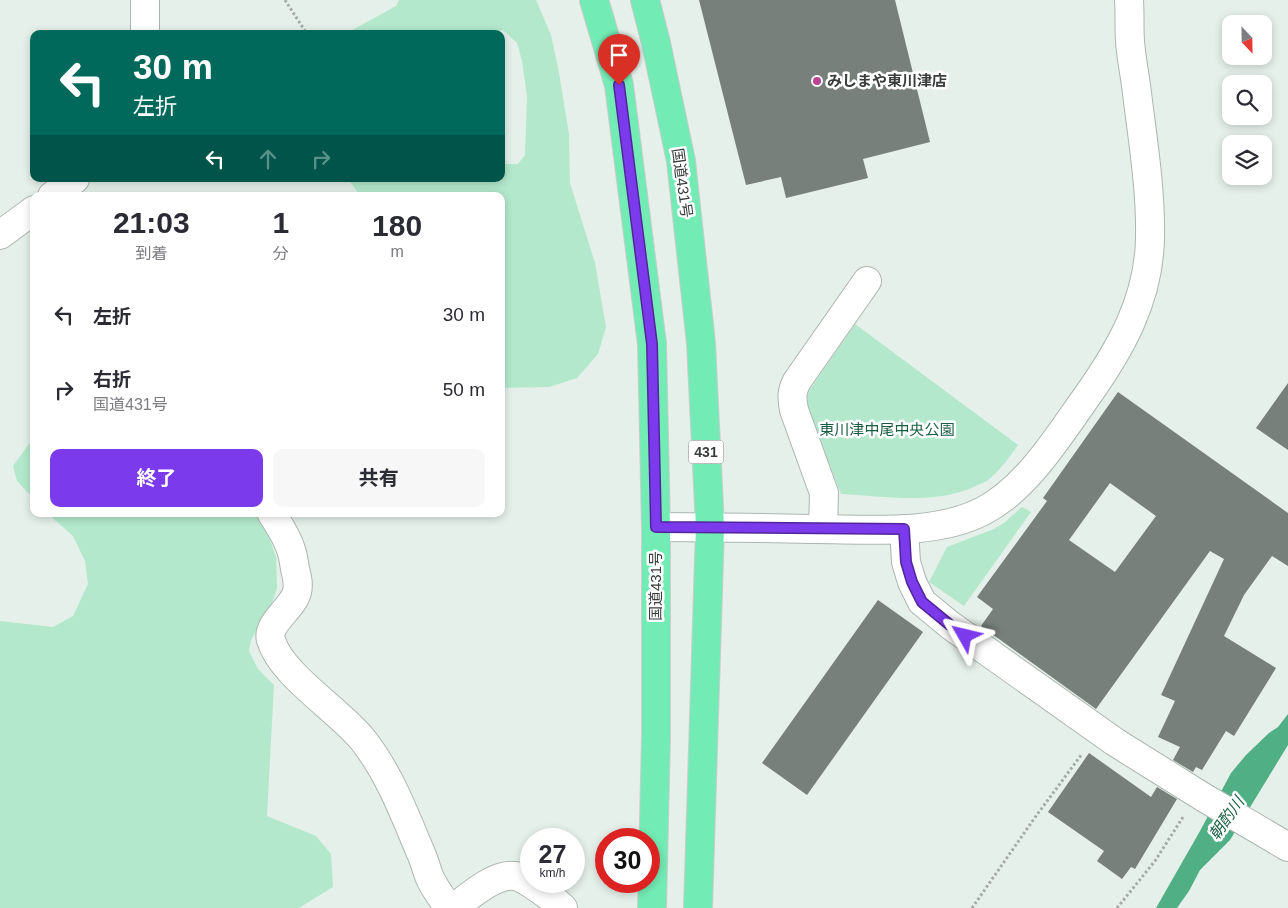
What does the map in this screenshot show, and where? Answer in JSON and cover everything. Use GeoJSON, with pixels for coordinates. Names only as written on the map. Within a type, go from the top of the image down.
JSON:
{"type":"FeatureCollection","features":[{"type":"Feature","properties":{"kind":"highway","name":"国道431号"},"geometry":{"type":"LineString","coordinates":[[594,0],[619,85],[652,344],[656,527],[656,736],[652,908]]}},
{"type":"Feature","properties":{"kind":"highway","name":"国道431号"},"geometry":{"type":"LineString","coordinates":[[645,0],[656,43],[680,161],[701,343],[710,527],[698,908]]}},
{"type":"Feature","properties":{"kind":"street"},"geometry":{"type":"LineString","coordinates":[[145,0],[145,30]]}},
{"type":"Feature","properties":{"kind":"street"},"geometry":{"type":"LineString","coordinates":[[656,527],[904,529],[951,524],[983,511],[1007,495],[1043,458],[1105,371],[1124,339],[1138,305],[1148,270],[1150,239],[1148,177],[1130,42],[1129,0]]}},
{"type":"Feature","properties":{"kind":"street"},"geometry":{"type":"LineString","coordinates":[[0,235],[30,213]]}},
{"type":"Feature","properties":{"kind":"street"},"geometry":{"type":"LineString","coordinates":[[823,529],[824,493],[794,410],[792,389],[867,281]]}},
{"type":"Feature","properties":{"kind":"street"},"geometry":{"type":"LineString","coordinates":[[274,517],[291,548],[298,582],[297,592],[293,601],[273,627],[270,638],[276,652],[298,679],[344,720],[362,739],[376,758],[388,778],[414,836],[432,883],[449,908]]}},
{"type":"Feature","properties":{"kind":"street"},"geometry":{"type":"LineString","coordinates":[[904,529],[906,562],[912,582],[922,602],[950,625],[1115,742],[1288,848]]}},
{"type":"Feature","properties":{"kind":"street"},"geometry":{"type":"LineString","coordinates":[[454,908],[476,890],[489,883],[504,877],[515,876],[528,882],[564,908]]}},
{"type":"Feature","properties":{"kind":"path"},"geometry":{"type":"LineString","coordinates":[[285,0],[304,30]]}},
{"type":"Feature","properties":{"kind":"path"},"geometry":{"type":"LineString","coordinates":[[972,908],[1099,730]]}},
{"type":"Feature","properties":{"kind":"path"},"geometry":{"type":"LineString","coordinates":[[1117,908],[1155,861],[1184,815]]}},
{"type":"Feature","properties":{"kind":"green space"},"geometry":{"type":"Polygon","coordinates":[[[399,0],[536,0],[551,35],[558,67],[569,134],[570,183],[595,263],[606,327],[598,354],[577,378],[549,387],[505,388],[505,192],[358,192],[350,182],[505,182],[505,164],[518,164],[525,155],[527,96],[522,61],[517,43],[505,30],[352,30],[396,6],[399,0]]]}},
{"type":"Feature","properties":{"kind":"green space","name":"東川津中尾中央公園"},"geometry":{"type":"Polygon","coordinates":[[[855,324],[1018,445],[1004,464],[988,480],[958,493],[925,498],[841,494],[804,398],[855,324]]]}},
{"type":"Feature","properties":{"kind":"green space"},"geometry":{"type":"Polygon","coordinates":[[[30,443],[30,495],[17,481],[13,466],[30,443]]]}},
{"type":"Feature","properties":{"kind":"green space"},"geometry":{"type":"Polygon","coordinates":[[[1022,507],[1031,512],[964,606],[929,582],[947,547],[994,529],[1022,507]]]}},
{"type":"Feature","properties":{"kind":"green space"},"geometry":{"type":"Polygon","coordinates":[[[51,517],[262,517],[276,557],[277,588],[270,609],[251,640],[249,651],[258,669],[274,685],[267,816],[316,836],[331,854],[333,887],[299,908],[0,908],[0,621],[53,627],[73,616],[88,584],[85,561],[73,536],[51,517]]]}},
{"type":"Feature","properties":{"kind":"water","name":"朝酌川"},"geometry":{"type":"Polygon","coordinates":[[[1288,714],[1288,745],[1230,840],[1200,870],[1177,908],[1156,908],[1231,773],[1246,755],[1278,727],[1288,714]]]}},
{"type":"Feature","properties":{"kind":"building","name":"みしまや東川津店"},"geometry":{"type":"Polygon","coordinates":[[[699,0],[895,0],[930,142],[863,159],[868,178],[786,198],[781,177],[746,185],[699,0]]]}},
{"type":"Feature","properties":{"kind":"building"},"geometry":{"type":"Polygon","coordinates":[[[1288,383],[1288,450],[1256,428],[1288,383]]]}},
{"type":"Feature","properties":{"kind":"building"},"geometry":{"type":"Polygon","coordinates":[[[1118,392],[1288,513],[1288,566],[1272,556],[1244,595],[1224,636],[1276,668],[1234,736],[1226,731],[1202,770],[1196,767],[1193,772],[1173,760],[1180,747],[1158,737],[1175,701],[1161,695],[1224,559],[1210,551],[1096,709],[981,626],[993,609],[977,597],[1047,501],[1043,498],[1118,392]],[[1110,483],[1069,540],[1115,572],[1156,516],[1110,483]]]}},
{"type":"Feature","properties":{"kind":"building"},"geometry":{"type":"Polygon","coordinates":[[[878,600],[923,632],[807,795],[762,763],[878,600]]]}},
{"type":"Feature","properties":{"kind":"building"},"geometry":{"type":"Polygon","coordinates":[[[1089,753],[1151,797],[1157,787],[1177,799],[1135,869],[1131,867],[1122,879],[1097,861],[1104,851],[1048,812],[1089,753]]]}},
{"type":"Feature","properties":{"kind":"place","name":"みしまや東川津店"},"geometry":{"type":"Point","coordinates":[817,81]}},
{"type":"Feature","properties":{"kind":"route"},"geometry":{"type":"LineString","coordinates":[[619,85],[652,344],[656,527],[904,529],[906,562],[912,582],[922,602],[965,636]]}}]}
